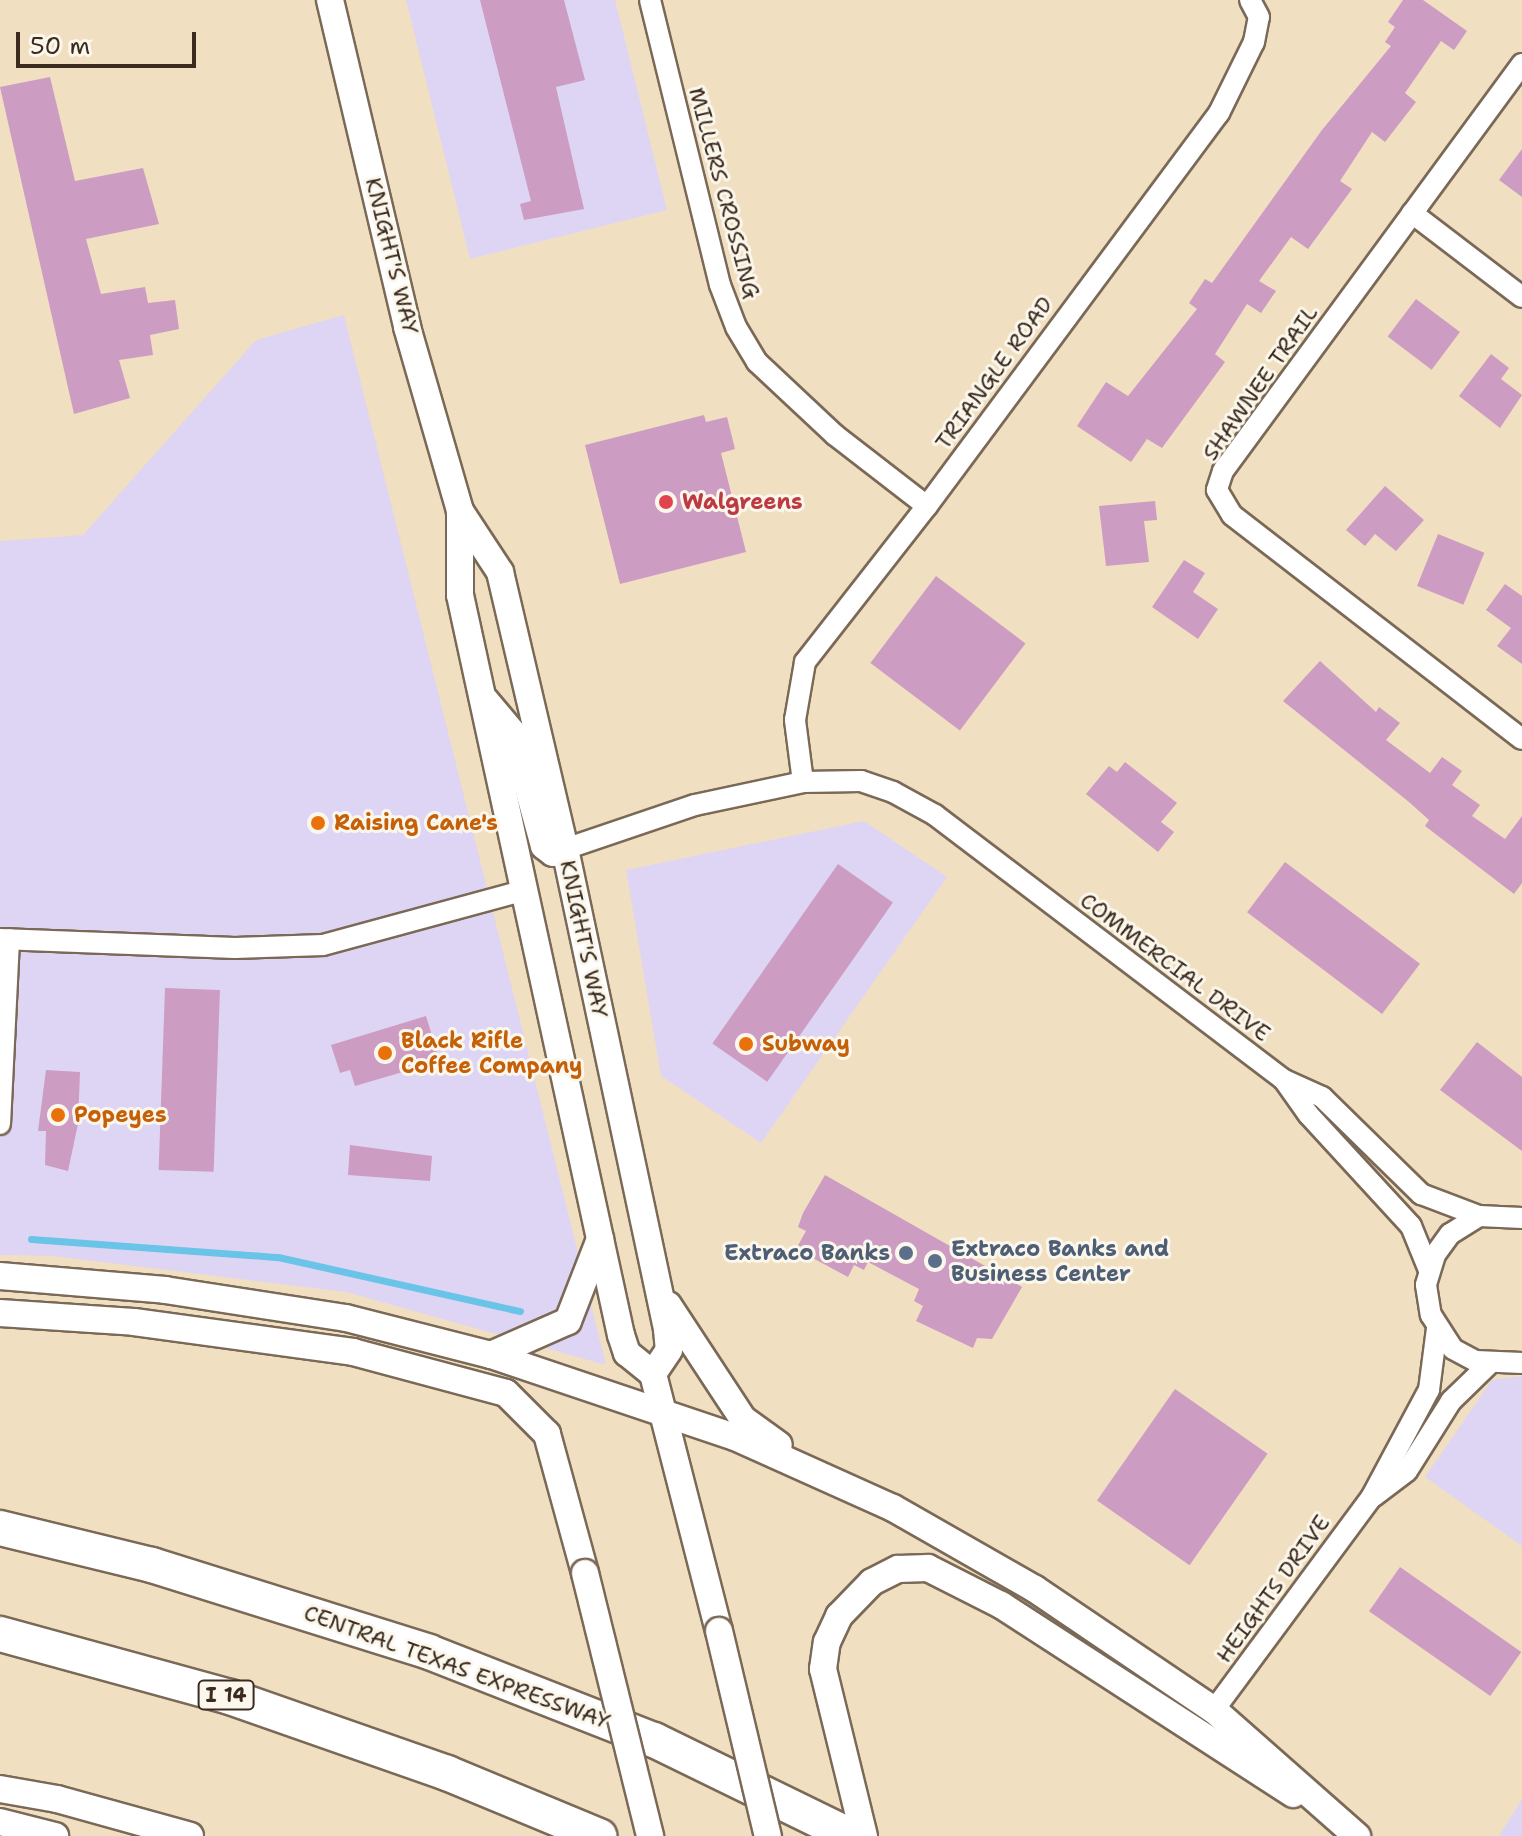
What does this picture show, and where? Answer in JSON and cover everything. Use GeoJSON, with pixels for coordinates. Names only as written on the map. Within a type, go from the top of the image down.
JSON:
{"type":"FeatureCollection","features":[{"type":"Feature","properties":{"kind":"highway","name":"CENTRAL TEXAS EXPRESSWAY"},"geometry":{"type":"LineString","coordinates":[[0,1528],[152,1565],[429,1652],[654,1740],[851,1836]]}},
{"type":"Feature","properties":{"kind":"highway","name":"I 14"},"geometry":{"type":"LineString","coordinates":[[0,1634],[230,1697],[447,1773],[599,1836]]}},
{"type":"Feature","properties":{"kind":"main road","name":"KNIGHT'S WAY"},"geometry":{"type":"LineString","coordinates":[[330,0],[407,327],[460,511],[460,595],[627,1353],[653,1374],[669,1350],[565,849],[500,572],[460,511]]}},
{"type":"Feature","properties":{"kind":"main road"},"geometry":{"type":"LineString","coordinates":[[481,695],[513,733],[544,846],[553,853],[565,849]]}},
{"type":"Feature","properties":{"kind":"main road"},"geometry":{"type":"LineString","coordinates":[[491,1355],[568,1321],[601,1236]]}},
{"type":"Feature","properties":{"kind":"main road"},"geometry":{"type":"LineString","coordinates":[[0,1276],[248,1301],[346,1318],[491,1355],[662,1409],[814,1471],[915,1519],[1011,1574],[1214,1710],[1353,1832]]}},
{"type":"Feature","properties":{"kind":"main road"},"geometry":{"type":"LineString","coordinates":[[658,1286],[743,1419],[814,1471]]}},
{"type":"Feature","properties":{"kind":"main road"},"geometry":{"type":"LineString","coordinates":[[0,1313],[134,1322],[353,1352],[506,1393],[547,1434],[650,1836]]}},
{"type":"Feature","properties":{"kind":"main road"},"geometry":{"type":"LineString","coordinates":[[653,1374],[768,1836]]}},
{"type":"Feature","properties":{"kind":"main road"},"geometry":{"type":"LineString","coordinates":[[864,1836],[823,1669],[827,1642],[839,1616],[872,1582],[898,1569],[928,1568],[1001,1605],[1353,1832]]}},
{"type":"Feature","properties":{"kind":"main road"},"geometry":{"type":"LineString","coordinates":[[0,1789],[57,1799],[190,1836]]}},
{"type":"Feature","properties":{"kind":"main road"},"geometry":{"type":"LineString","coordinates":[[0,1822],[55,1836]]}},
{"type":"Feature","properties":{"kind":"street","name":"MILLERS CROSSING"},"geometry":{"type":"LineString","coordinates":[[650,0],[720,285],[736,327],[768,372],[835,435],[927,506]]}},
{"type":"Feature","properties":{"kind":"street","name":"TRIANGLE ROAD"},"geometry":{"type":"LineString","coordinates":[[803,782],[795,720],[805,662],[927,506],[1219,113],[1254,42],[1259,17],[1250,0]]}},
{"type":"Feature","properties":{"kind":"street","name":"SHAWNEE TRAIL"},"geometry":{"type":"LineString","coordinates":[[1522,64],[1223,471],[1217,490],[1232,515],[1522,739]]}},
{"type":"Feature","properties":{"kind":"street"},"geometry":{"type":"LineString","coordinates":[[1412,213],[1522,297]]}},
{"type":"Feature","properties":{"kind":"street","name":"COMMERCIAL DRIVE"},"geometry":{"type":"LineString","coordinates":[[565,849],[695,805],[803,782],[861,781],[893,792],[935,815],[1284,1080]]}},
{"type":"Feature","properties":{"kind":"street"},"geometry":{"type":"LineString","coordinates":[[0,1124],[4,939],[235,948],[323,945],[525,890]]}},
{"type":"Feature","properties":{"kind":"street"},"geometry":{"type":"LineString","coordinates":[[1284,1080],[1336,1108],[1421,1194],[1479,1216],[1520,1216]]}},
{"type":"Feature","properties":{"kind":"street"},"geometry":{"type":"LineString","coordinates":[[1284,1080],[1308,1114],[1411,1226],[1429,1270]]}},
{"type":"Feature","properties":{"kind":"street"},"geometry":{"type":"LineString","coordinates":[[1479,1216],[1450,1234],[1429,1270],[1426,1299],[1437,1328],[1463,1356],[1489,1364],[1522,1363]]}},
{"type":"Feature","properties":{"kind":"street"},"geometry":{"type":"LineString","coordinates":[[1371,1498],[1429,1390],[1437,1328]]}},
{"type":"Feature","properties":{"kind":"street"},"geometry":{"type":"LineString","coordinates":[[1371,1498],[1407,1471],[1451,1401],[1489,1364]]}},
{"type":"Feature","properties":{"kind":"street","name":"HEIGHTS DRIVE"},"geometry":{"type":"LineString","coordinates":[[1214,1710],[1371,1498]]}},
{"type":"Feature","properties":{"kind":"shaded area"},"geometry":{"type":"Polygon","coordinates":[[[406,0],[615,0],[667,210],[470,259],[406,0]]]}},
{"type":"Feature","properties":{"kind":"shaded area"},"geometry":{"type":"Polygon","coordinates":[[[344,315],[606,1365],[346,1292],[53,1256],[0,1255],[0,541],[83,535],[256,340],[344,315]]]}},
{"type":"Feature","properties":{"kind":"shaded area"},"geometry":{"type":"Polygon","coordinates":[[[864,821],[947,877],[761,1143],[661,1076],[626,870],[864,821]]]}},
{"type":"Feature","properties":{"kind":"shaded area"},"geometry":{"type":"Polygon","coordinates":[[[1522,1376],[1522,1546],[1425,1477],[1492,1380],[1522,1376]]]}},
{"type":"Feature","properties":{"kind":"shaded area"},"geometry":{"type":"Polygon","coordinates":[[[1522,1799],[1522,1836],[1499,1836],[1522,1799]]]}},
{"type":"Feature","properties":{"kind":"building"},"geometry":{"type":"Polygon","coordinates":[[[480,0],[564,0],[585,80],[556,87],[584,209],[524,220],[520,204],[531,201],[480,0]]]}},
{"type":"Feature","properties":{"kind":"building"},"geometry":{"type":"Polygon","coordinates":[[[1403,0],[1423,0],[1467,31],[1454,50],[1441,41],[1405,93],[1416,102],[1385,142],[1372,132],[1340,181],[1352,189],[1308,249],[1291,237],[1259,281],[1276,291],[1261,313],[1247,304],[1215,354],[1225,362],[1162,448],[1147,439],[1131,462],[1077,426],[1106,382],[1128,396],[1197,309],[1189,303],[1205,279],[1212,283],[1322,130],[1391,46],[1385,42],[1395,27],[1388,22],[1403,0]]]}},
{"type":"Feature","properties":{"kind":"building"},"geometry":{"type":"Polygon","coordinates":[[[50,77],[75,181],[143,168],[159,224],[86,239],[101,294],[145,287],[148,303],[175,300],[179,329],[150,335],[153,355],[119,360],[130,398],[74,414],[0,87],[50,77]]]}},
{"type":"Feature","properties":{"kind":"building"},"geometry":{"type":"Polygon","coordinates":[[[1522,149],[1522,197],[1499,180],[1522,149]]]}},
{"type":"Feature","properties":{"kind":"building"},"geometry":{"type":"Polygon","coordinates":[[[1416,299],[1460,332],[1432,370],[1388,337],[1416,299]]]}},
{"type":"Feature","properties":{"kind":"building"},"geometry":{"type":"Polygon","coordinates":[[[1491,354],[1509,368],[1501,379],[1522,395],[1500,428],[1459,396],[1491,354]]]}},
{"type":"Feature","properties":{"kind":"building","name":"Walgreens"},"geometry":{"type":"Polygon","coordinates":[[[704,415],[706,422],[727,417],[735,449],[721,453],[746,552],[620,584],[585,445],[704,415]]]}},
{"type":"Feature","properties":{"kind":"building"},"geometry":{"type":"Polygon","coordinates":[[[1385,486],[1424,520],[1396,551],[1375,534],[1365,546],[1346,530],[1385,486]]]}},
{"type":"Feature","properties":{"kind":"building"},"geometry":{"type":"Polygon","coordinates":[[[1155,501],[1157,520],[1144,521],[1149,562],[1106,566],[1099,506],[1155,501]]]}},
{"type":"Feature","properties":{"kind":"building"},"geometry":{"type":"Polygon","coordinates":[[[1438,534],[1484,553],[1463,605],[1417,586],[1438,534]]]}},
{"type":"Feature","properties":{"kind":"building"},"geometry":{"type":"Polygon","coordinates":[[[1184,560],[1205,573],[1193,592],[1218,609],[1198,639],[1152,607],[1184,560]]]}},
{"type":"Feature","properties":{"kind":"building"},"geometry":{"type":"Polygon","coordinates":[[[936,576],[1025,643],[960,730],[870,663],[936,576]]]}},
{"type":"Feature","properties":{"kind":"building"},"geometry":{"type":"Polygon","coordinates":[[[1505,584],[1522,596],[1522,664],[1497,646],[1511,628],[1486,610],[1505,584]]]}},
{"type":"Feature","properties":{"kind":"building"},"geometry":{"type":"Polygon","coordinates":[[[1320,661],[1376,712],[1379,707],[1400,723],[1386,740],[1430,773],[1442,757],[1462,771],[1452,785],[1480,805],[1472,816],[1505,839],[1522,816],[1522,883],[1514,894],[1425,826],[1429,820],[1409,802],[1283,701],[1320,661]]]}},
{"type":"Feature","properties":{"kind":"building"},"geometry":{"type":"Polygon","coordinates":[[[1125,762],[1177,803],[1161,822],[1174,832],[1158,852],[1086,794],[1109,766],[1117,772],[1125,762]]]}},
{"type":"Feature","properties":{"kind":"building"},"geometry":{"type":"Polygon","coordinates":[[[1285,862],[1420,964],[1382,1014],[1247,912],[1285,862]]]}},
{"type":"Feature","properties":{"kind":"building"},"geometry":{"type":"Polygon","coordinates":[[[838,864],[893,902],[767,1082],[712,1043],[838,864]]]}},
{"type":"Feature","properties":{"kind":"building"},"geometry":{"type":"Polygon","coordinates":[[[165,988],[220,990],[214,1172],[159,1170],[165,988]]]}},
{"type":"Feature","properties":{"kind":"building","name":"Black Rifle Coffee Company"},"geometry":{"type":"Polygon","coordinates":[[[426,1016],[440,1061],[355,1086],[350,1070],[340,1073],[331,1045],[426,1016]]]}},
{"type":"Feature","properties":{"kind":"building"},"geometry":{"type":"Polygon","coordinates":[[[1477,1042],[1522,1077],[1522,1151],[1440,1090],[1477,1042]]]}},
{"type":"Feature","properties":{"kind":"building","name":"Popeyes"},"geometry":{"type":"Polygon","coordinates":[[[46,1070],[80,1072],[78,1124],[68,1171],[45,1165],[46,1131],[38,1131],[46,1070]]]}},
{"type":"Feature","properties":{"kind":"building"},"geometry":{"type":"Polygon","coordinates":[[[350,1145],[432,1156],[430,1181],[348,1175],[350,1145]]]}},
{"type":"Feature","properties":{"kind":"building","name":"Extraco Banks and Business Center"},"geometry":{"type":"Polygon","coordinates":[[[825,1175],[1022,1287],[992,1339],[977,1338],[973,1348],[916,1321],[923,1306],[914,1301],[919,1289],[868,1262],[864,1270],[854,1265],[848,1277],[796,1249],[806,1231],[798,1227],[803,1213],[825,1175]]]}},
{"type":"Feature","properties":{"kind":"building"},"geometry":{"type":"Polygon","coordinates":[[[1175,1389],[1268,1454],[1190,1565],[1097,1500],[1175,1389]]]}},
{"type":"Feature","properties":{"kind":"building"},"geometry":{"type":"Polygon","coordinates":[[[1400,1567],[1521,1652],[1490,1696],[1369,1611],[1400,1567]]]}},
{"type":"Feature","properties":{"kind":"waterway"},"geometry":{"type":"LineString","coordinates":[[31,1239],[278,1257],[520,1311]]}},
{"type":"Feature","properties":{"kind":"place","name":"Walgreens"},"geometry":{"type":"Point","coordinates":[666,502]}},
{"type":"Feature","properties":{"kind":"place","name":"Raising Cane's"},"geometry":{"type":"Point","coordinates":[318,823]}},
{"type":"Feature","properties":{"kind":"place","name":"Subway"},"geometry":{"type":"Point","coordinates":[746,1044]}},
{"type":"Feature","properties":{"kind":"place","name":"Black Rifle Coffee Company"},"geometry":{"type":"Point","coordinates":[385,1053]}},
{"type":"Feature","properties":{"kind":"place","name":"Popeyes"},"geometry":{"type":"Point","coordinates":[58,1115]}},
{"type":"Feature","properties":{"kind":"place","name":"Extraco Banks"},"geometry":{"type":"Point","coordinates":[906,1253]}},
{"type":"Feature","properties":{"kind":"place","name":"Extraco Banks and Business Center"},"geometry":{"type":"Point","coordinates":[935,1261]}}]}
